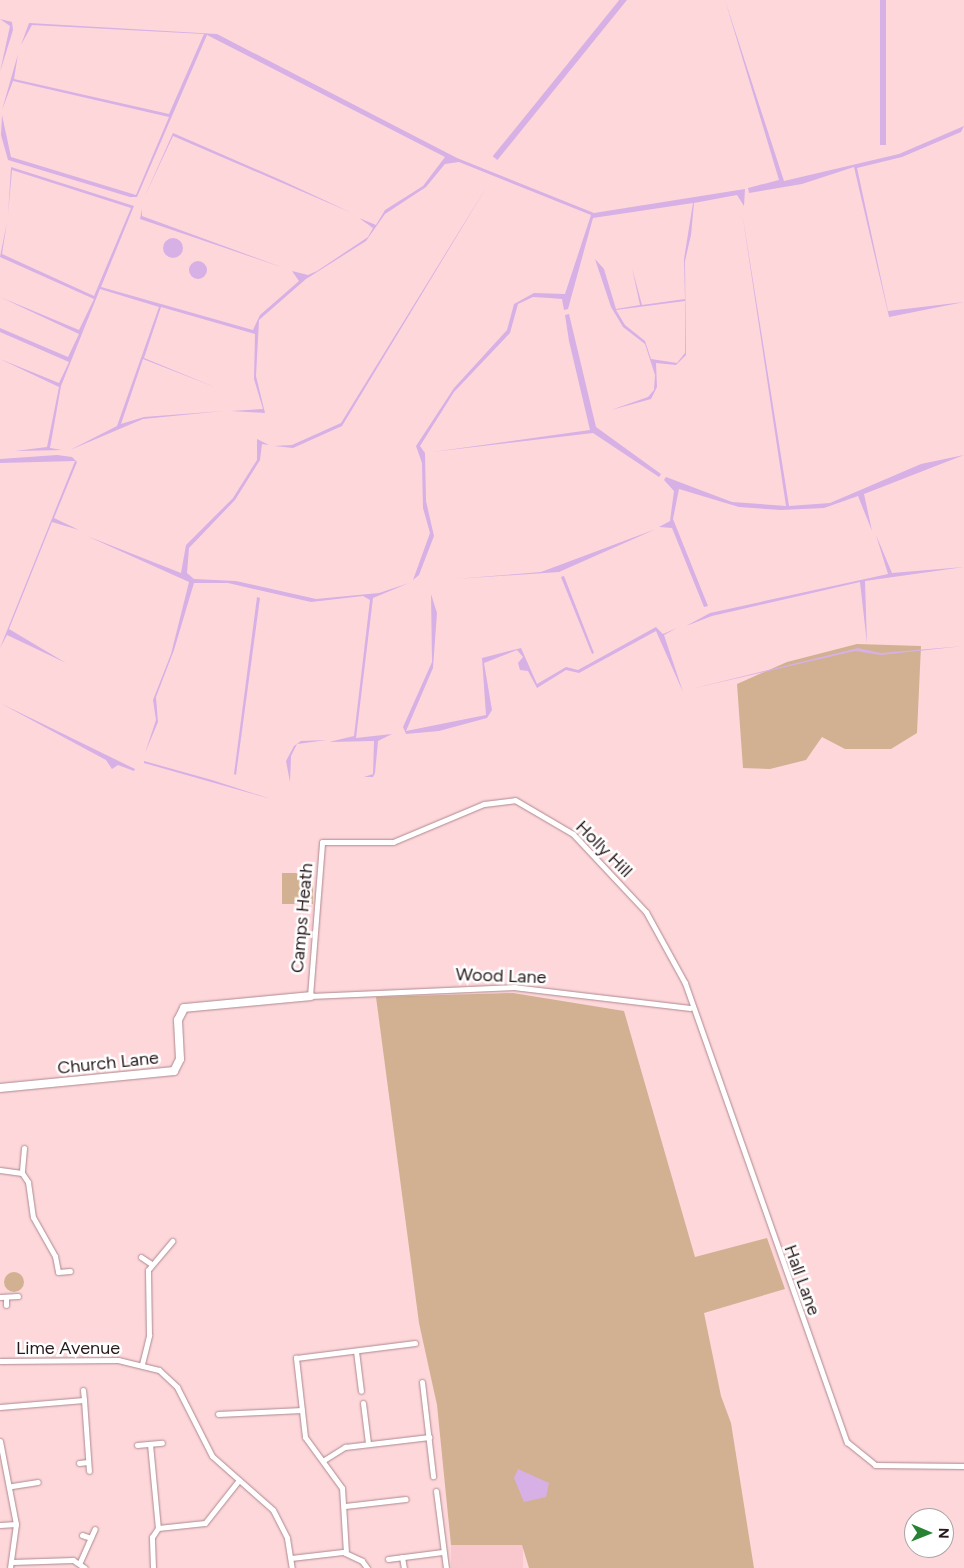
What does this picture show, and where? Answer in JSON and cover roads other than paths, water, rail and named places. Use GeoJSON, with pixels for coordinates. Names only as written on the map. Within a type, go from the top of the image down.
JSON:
{"type":"FeatureCollection","features":[{"type":"Feature","properties":{"kind":"street","name":"Holly Hill"},"geometry":{"type":"LineString","coordinates":[[322,842],[393,842],[484,804],[514,800],[527,804],[573,834],[646,912],[685,983],[690,1008]]}},
{"type":"Feature","properties":{"kind":"street","name":"Camps Heath"},"geometry":{"type":"LineString","coordinates":[[310,996],[322,842]]}},
{"type":"Feature","properties":{"kind":"street","name":"Wood Lane"},"geometry":{"type":"LineString","coordinates":[[310,996],[515,987],[690,1008]]}},
{"type":"Feature","properties":{"kind":"street","name":"Church Lane"},"geometry":{"type":"LineString","coordinates":[[0,1088],[174,1071],[180,1059],[178,1020],[184,1008],[310,996]]}},
{"type":"Feature","properties":{"kind":"street","name":"Hall Lane"},"geometry":{"type":"LineString","coordinates":[[690,1008],[847,1442],[875,1464],[964,1466]]}},
{"type":"Feature","properties":{"kind":"street"},"geometry":{"type":"LineString","coordinates":[[24,1148],[22,1173],[28,1182],[33,1217],[55,1256],[58,1272],[70,1271]]}},
{"type":"Feature","properties":{"kind":"street"},"geometry":{"type":"LineString","coordinates":[[0,1170],[22,1173]]}},
{"type":"Feature","properties":{"kind":"street"},"geometry":{"type":"LineString","coordinates":[[142,1364],[149,1335],[146,1279],[150,1263],[172,1241]]}},
{"type":"Feature","properties":{"kind":"street"},"geometry":{"type":"LineString","coordinates":[[141,1257],[150,1263]]}},
{"type":"Feature","properties":{"kind":"street"},"geometry":{"type":"LineString","coordinates":[[6,1306],[3,1297],[18,1296]]}},
{"type":"Feature","properties":{"kind":"street"},"geometry":{"type":"LineString","coordinates":[[346,1553],[345,1506],[342,1488],[324,1460],[305,1437],[296,1358],[415,1343]]}},
{"type":"Feature","properties":{"kind":"street"},"geometry":{"type":"LineString","coordinates":[[356,1350],[361,1391]]}},
{"type":"Feature","properties":{"kind":"street","name":"Lime Avenue"},"geometry":{"type":"LineString","coordinates":[[0,1361],[118,1360],[142,1364],[172,1380],[203,1444],[273,1510],[291,1558],[292,1568]]}},
{"type":"Feature","properties":{"kind":"street"},"geometry":{"type":"LineString","coordinates":[[422,1382],[433,1476]]}},
{"type":"Feature","properties":{"kind":"street"},"geometry":{"type":"LineString","coordinates":[[83,1390],[89,1471]]}},
{"type":"Feature","properties":{"kind":"street"},"geometry":{"type":"LineString","coordinates":[[0,1407],[8,1403],[84,1400]]}},
{"type":"Feature","properties":{"kind":"street"},"geometry":{"type":"LineString","coordinates":[[363,1403],[368,1443]]}},
{"type":"Feature","properties":{"kind":"street"},"geometry":{"type":"LineString","coordinates":[[218,1414],[302,1410]]}},
{"type":"Feature","properties":{"kind":"street"},"geometry":{"type":"LineString","coordinates":[[260,1412],[260,1419]]}},
{"type":"Feature","properties":{"kind":"street"},"geometry":{"type":"LineString","coordinates":[[324,1460],[338,1450],[368,1443],[429,1437]]}},
{"type":"Feature","properties":{"kind":"street"},"geometry":{"type":"LineString","coordinates":[[0,1441],[12,1486],[16,1524],[11,1565],[80,1562]]}},
{"type":"Feature","properties":{"kind":"street"},"geometry":{"type":"LineString","coordinates":[[137,1445],[162,1443]]}},
{"type":"Feature","properties":{"kind":"street"},"geometry":{"type":"LineString","coordinates":[[150,1444],[158,1528],[152,1538],[153,1568]]}},
{"type":"Feature","properties":{"kind":"street"},"geometry":{"type":"LineString","coordinates":[[79,1462],[88,1462]]}},
{"type":"Feature","properties":{"kind":"street"},"geometry":{"type":"LineString","coordinates":[[158,1528],[205,1524],[239,1480]]}},
{"type":"Feature","properties":{"kind":"street"},"geometry":{"type":"LineString","coordinates":[[12,1486],[38,1482]]}},
{"type":"Feature","properties":{"kind":"street"},"geometry":{"type":"LineString","coordinates":[[436,1491],[446,1568]]}},
{"type":"Feature","properties":{"kind":"street"},"geometry":{"type":"LineString","coordinates":[[386,1494],[387,1501]]}},
{"type":"Feature","properties":{"kind":"street"},"geometry":{"type":"LineString","coordinates":[[345,1506],[406,1499]]}},
{"type":"Feature","properties":{"kind":"street"},"geometry":{"type":"LineString","coordinates":[[0,1525],[16,1524]]}},
{"type":"Feature","properties":{"kind":"street"},"geometry":{"type":"LineString","coordinates":[[80,1562],[95,1529]]}},
{"type":"Feature","properties":{"kind":"street"},"geometry":{"type":"LineString","coordinates":[[82,1534],[91,1538]]}},
{"type":"Feature","properties":{"kind":"street"},"geometry":{"type":"LineString","coordinates":[[388,1559],[443,1552]]}},
{"type":"Feature","properties":{"kind":"street"},"geometry":{"type":"LineString","coordinates":[[291,1558],[346,1553],[367,1568]]}},
{"type":"Feature","properties":{"kind":"street"},"geometry":{"type":"LineString","coordinates":[[402,1557],[404,1568]]}},
{"type":"Feature","properties":{"kind":"street"},"geometry":{"type":"LineString","coordinates":[[80,1562],[85,1568]]}}]}
